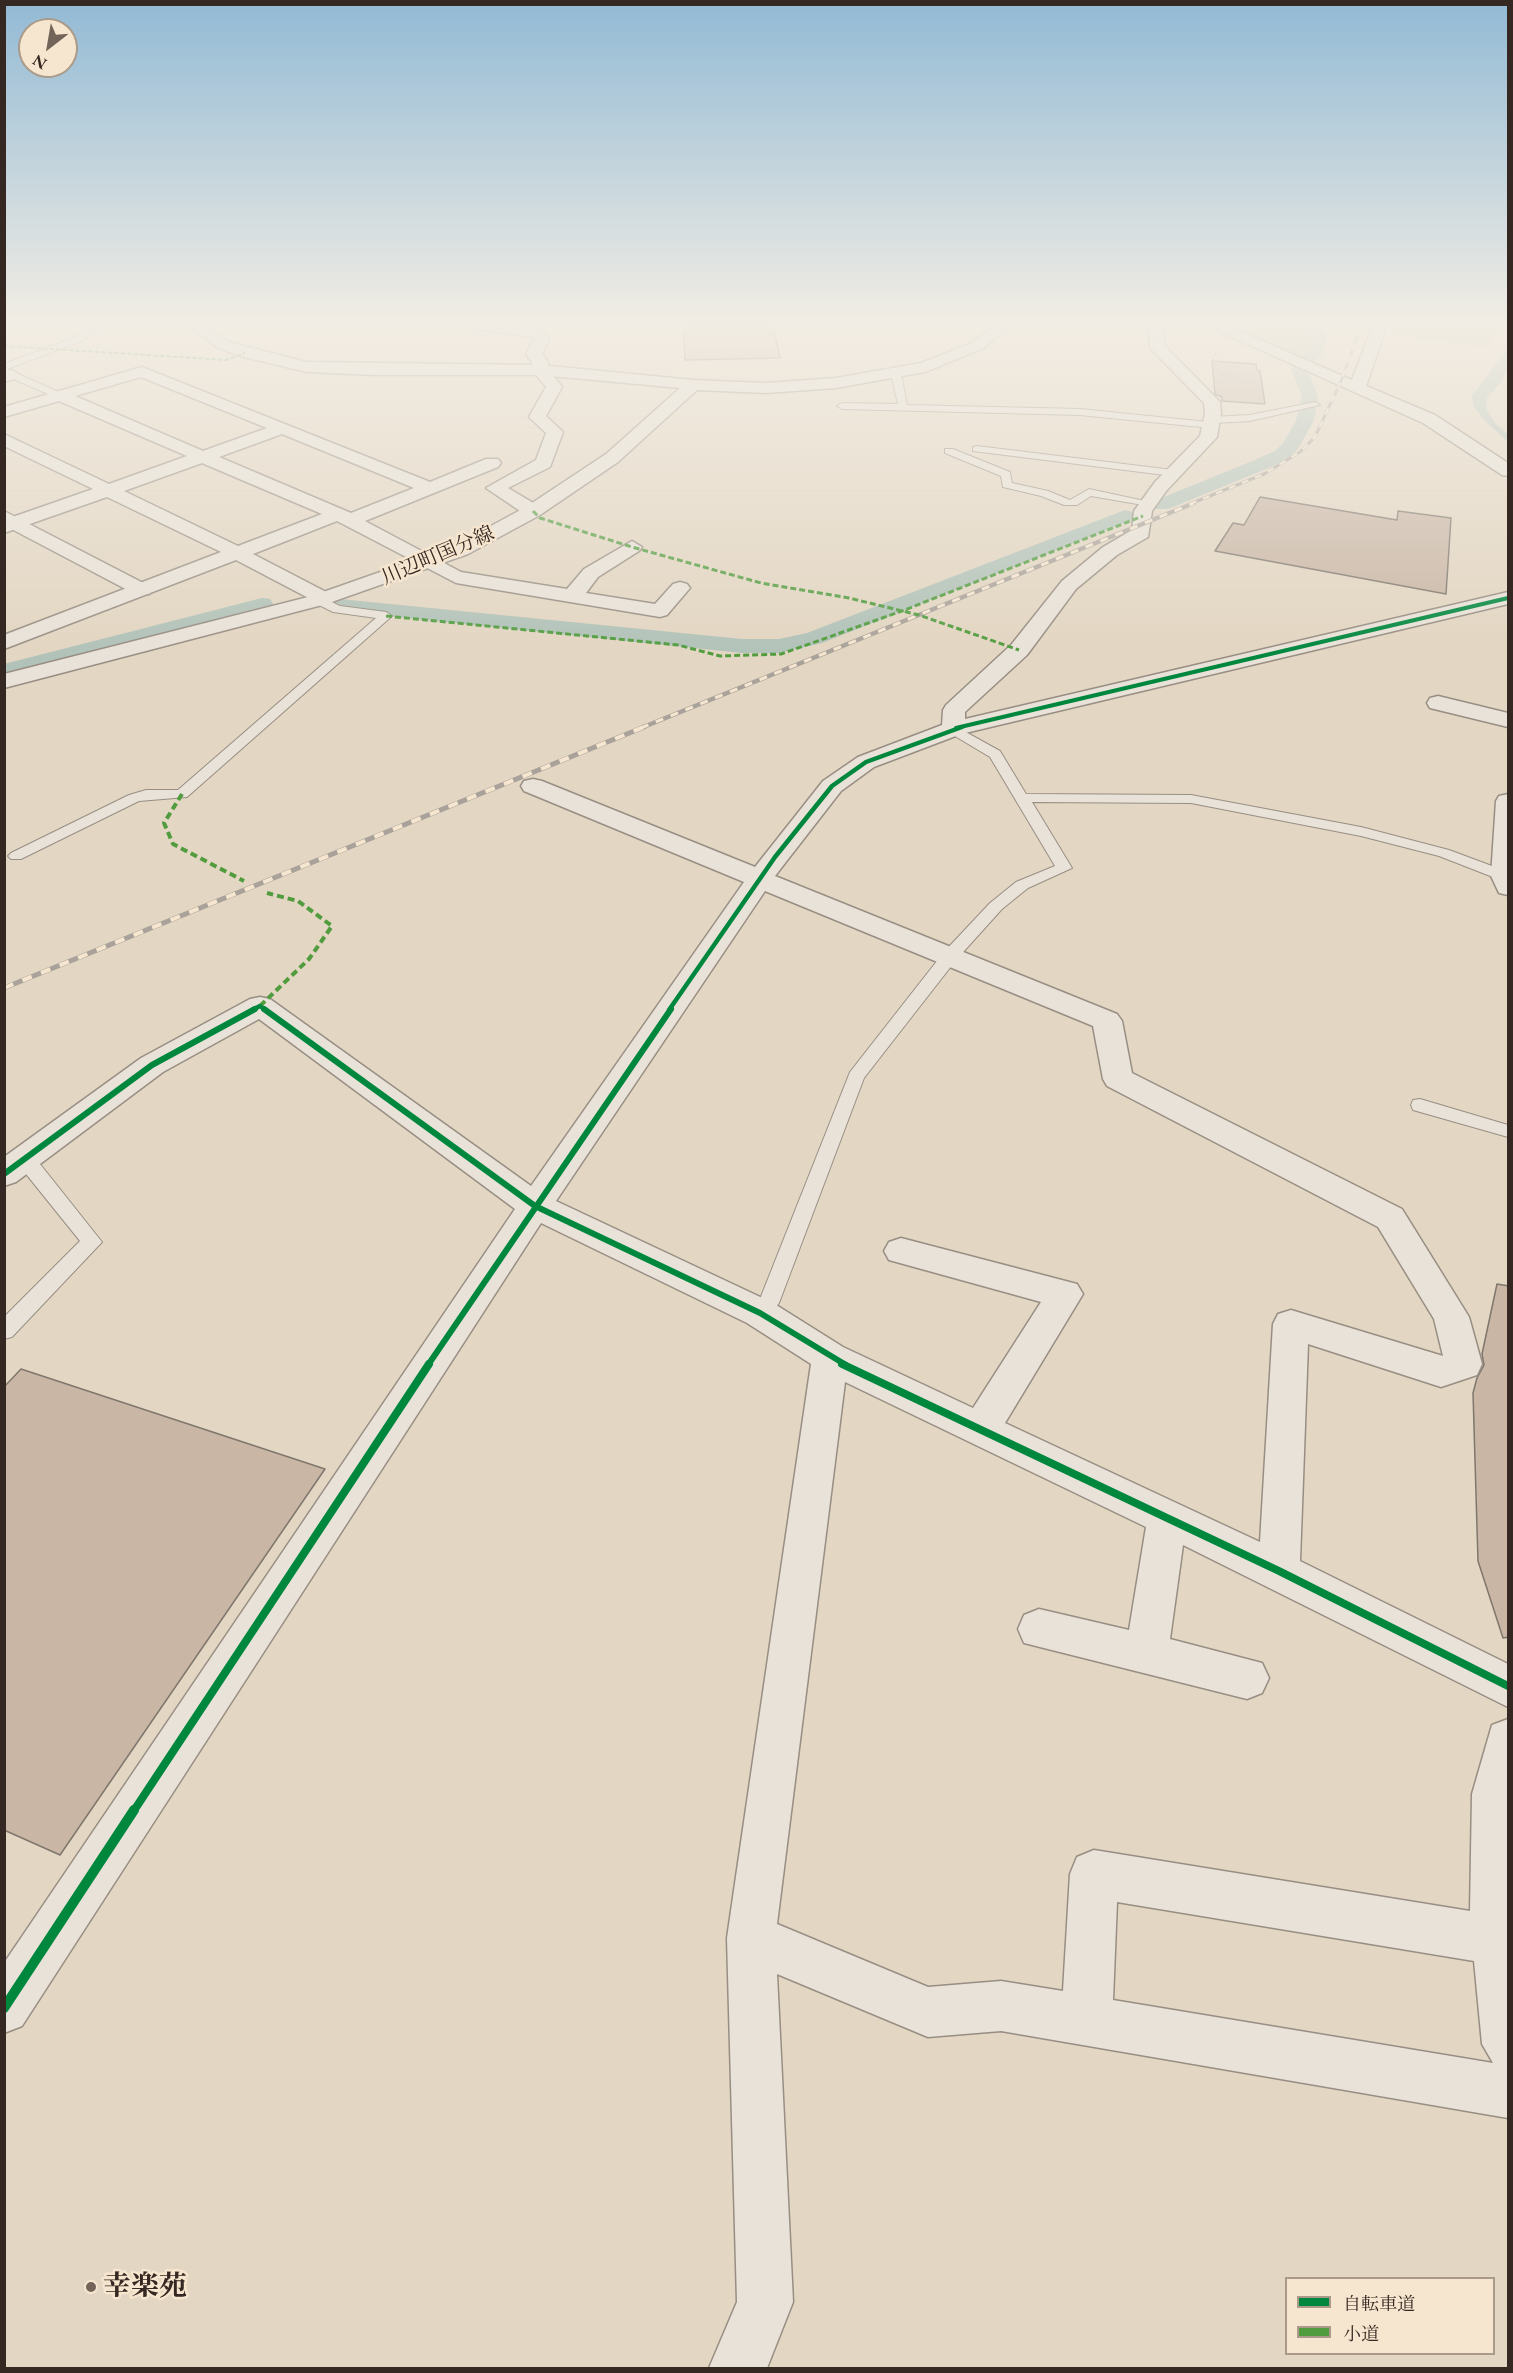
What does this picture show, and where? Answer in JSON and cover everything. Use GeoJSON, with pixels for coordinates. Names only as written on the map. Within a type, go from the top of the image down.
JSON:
{"type":"FeatureCollection","features":[{"type":"Feature","properties":{"kind":"street"},"geometry":{"type":"LineString","coordinates":[[155,436],[344,517],[429,563],[471,581],[660,611],[680,588]]}},
{"type":"Feature","properties":{"kind":"street"},"geometry":{"type":"LineString","coordinates":[[8,522],[109,490],[263,436]]}},
{"type":"Feature","properties":{"kind":"street"},"geometry":{"type":"LineString","coordinates":[[303,436],[430,488]]}},
{"type":"Feature","properties":{"kind":"street"},"geometry":{"type":"LineString","coordinates":[[533,511],[495,488],[544,463],[554,436]]}},
{"type":"Feature","properties":{"kind":"street","name":"川辺町国分線"},"geometry":{"type":"LineString","coordinates":[[4,681],[322,600],[429,563],[461,550],[533,511],[612,458],[637,436]]}},
{"type":"Feature","properties":{"kind":"street"},"geometry":{"type":"LineString","coordinates":[[953,729],[954,710],[1019,650],[1069,585],[1110,551],[1142,533],[1143,511],[1173,473],[1208,436]]}},
{"type":"Feature","properties":{"kind":"street"},"geometry":{"type":"LineString","coordinates":[[1455,436],[1509,471]]}},
{"type":"Feature","properties":{"kind":"street"},"geometry":{"type":"LineString","coordinates":[[4,439],[239,554],[322,600]]}},
{"type":"Feature","properties":{"kind":"street"},"geometry":{"type":"LineString","coordinates":[[4,643],[239,554],[430,488],[492,463]]}},
{"type":"Feature","properties":{"kind":"street"},"geometry":{"type":"LineString","coordinates":[[8,522],[142,590]]}},
{"type":"Feature","properties":{"kind":"street"},"geometry":{"type":"LineString","coordinates":[[572,597],[591,573],[632,547]]}},
{"type":"Feature","properties":{"kind":"street"},"geometry":{"type":"LineString","coordinates":[[4,2008],[535,1206],[760,880],[818,802],[849,772],[886,753],[953,729],[1509,598]]}},
{"type":"Feature","properties":{"kind":"street"},"geometry":{"type":"LineString","coordinates":[[4,619],[29,633]]}},
{"type":"Feature","properties":{"kind":"street"},"geometry":{"type":"LineString","coordinates":[[1438,703],[1509,720]]}},
{"type":"Feature","properties":{"kind":"street"},"geometry":{"type":"LineString","coordinates":[[533,786],[1107,1021],[1118,1079],[1390,1218],[1451,1317],[1464,1364],[1441,1372],[1291,1323],[1279,1571]]}},
{"type":"Feature","properties":{"kind":"street"},"geometry":{"type":"LineString","coordinates":[[1506,881],[1509,801]]}},
{"type":"Feature","properties":{"kind":"street"},"geometry":{"type":"LineString","coordinates":[[15,1166],[152,1065],[260,1006],[535,1206],[760,1313],[830,1358],[1279,1571],[1509,1686]]}},
{"type":"Feature","properties":{"kind":"street"},"geometry":{"type":"LineString","coordinates":[[901,1251],[1065,1294],[981,1428]]}},
{"type":"Feature","properties":{"kind":"street"},"geometry":{"type":"LineString","coordinates":[[738,2368],[765,2302],[751,1938],[830,1358]]}},
{"type":"Feature","properties":{"kind":"street"},"geometry":{"type":"LineString","coordinates":[[1146,1655],[1167,1519]]}},
{"type":"Feature","properties":{"kind":"street"},"geometry":{"type":"LineString","coordinates":[[1039,1629],[1247,1678]]}},
{"type":"Feature","properties":{"kind":"street"},"geometry":{"type":"LineString","coordinates":[[1509,1741],[1495,1794],[1494,1924],[1509,2044]]}},
{"type":"Feature","properties":{"kind":"street"},"geometry":{"type":"LineString","coordinates":[[1087,2020],[1094,1874],[1496,1940]]}},
{"type":"Feature","properties":{"kind":"street"},"geometry":{"type":"LineString","coordinates":[[751,1938],[928,2012],[1001,2006],[1509,2092]]}},
{"type":"Feature","properties":{"kind":"lane"},"geometry":{"type":"LineString","coordinates":[[977,449],[1173,473]]}},
{"type":"Feature","properties":{"kind":"lane"},"geometry":{"type":"LineString","coordinates":[[949,451],[1006,474],[1007,485],[1044,493],[1068,502],[1073,503],[1089,492],[1149,503]]}},
{"type":"Feature","properties":{"kind":"lane"},"geometry":{"type":"LineString","coordinates":[[16,856],[134,798],[146,794],[182,794],[386,616],[337,609],[322,600]]}},
{"type":"Feature","properties":{"kind":"lane"},"geometry":{"type":"LineString","coordinates":[[760,1313],[769,1303],[856,1076],[951,956],[996,906],[1022,885],[1064,868],[994,754],[953,729]]}},
{"type":"Feature","properties":{"kind":"lane"},"geometry":{"type":"LineString","coordinates":[[1023,798],[1191,799],[1361,832],[1444,853],[1506,881]]}},
{"type":"Feature","properties":{"kind":"lane"},"geometry":{"type":"LineString","coordinates":[[1420,1105],[1509,1131]]}},
{"type":"Feature","properties":{"kind":"lane"},"geometry":{"type":"LineString","coordinates":[[4,1331],[92,1242],[15,1166]]}},
{"type":"Feature","properties":{"kind":"building"},"geometry":{"type":"Polygon","coordinates":[[[1260,497],[1397,520],[1398,511],[1451,518],[1446,594],[1215,551],[1233,523],[1244,525],[1260,497]]]}},
{"type":"Feature","properties":{"kind":"building"},"geometry":{"type":"Polygon","coordinates":[[[1497,1284],[1509,1286],[1509,1637],[1503,1638],[1478,1561],[1473,1393],[1484,1365],[1482,1354],[1497,1284]]]}},
{"type":"Feature","properties":{"kind":"building"},"geometry":{"type":"Polygon","coordinates":[[[21,1369],[325,1469],[60,1855],[4,1830],[4,1387],[21,1369]]]}},
{"type":"Feature","properties":{"kind":"waterway"},"geometry":{"type":"LineString","coordinates":[[1161,505],[1281,455],[1292,445],[1297,436]]}},
{"type":"Feature","properties":{"kind":"waterway"},"geometry":{"type":"LineString","coordinates":[[340,605],[742,646],[779,646],[814,638],[1125,516]]}},
{"type":"Feature","properties":{"kind":"waterway"},"geometry":{"type":"LineString","coordinates":[[4,671],[262,604]]}},
{"type":"Feature","properties":{"kind":"railway"},"geometry":{"type":"LineString","coordinates":[[1190,504],[1264,474],[1300,452],[1316,436]]}},
{"type":"Feature","properties":{"kind":"railway"},"geometry":{"type":"LineString","coordinates":[[641,728],[1194,503]]}},
{"type":"Feature","properties":{"kind":"railway"},"geometry":{"type":"LineString","coordinates":[[4,988],[644,727]]}},
{"type":"Feature","properties":{"kind":"marked path"},"geometry":{"type":"LineString","coordinates":[[533,511],[540,518],[632,547],[761,583],[849,598],[919,615],[1019,650]]}},
{"type":"Feature","properties":{"kind":"marked path"},"geometry":{"type":"LineString","coordinates":[[386,616],[678,645],[720,656],[781,654],[902,611],[1143,516]]}},
{"type":"Feature","properties":{"kind":"marked path"},"geometry":{"type":"LineString","coordinates":[[182,794],[164,823],[173,844],[244,881]]}},
{"type":"Feature","properties":{"kind":"marked path"},"geometry":{"type":"LineString","coordinates":[[260,1006],[309,959],[332,926],[298,901],[267,893]]}},
{"type":"Feature","properties":{"kind":"cycle path"},"geometry":{"type":"LineString","coordinates":[[4,2008],[502,1254],[775,857],[832,786],[866,762],[953,729],[1508,598]]}},
{"type":"Feature","properties":{"kind":"cycle path"},"geometry":{"type":"LineString","coordinates":[[4,1174],[152,1065],[260,1006],[535,1206],[760,1313],[830,1358],[1279,1571],[1508,1686]]}},
{"type":"Feature","properties":{"kind":"place","name":"幸楽苑"},"geometry":{"type":"Point","coordinates":[91,2287]}}]}
